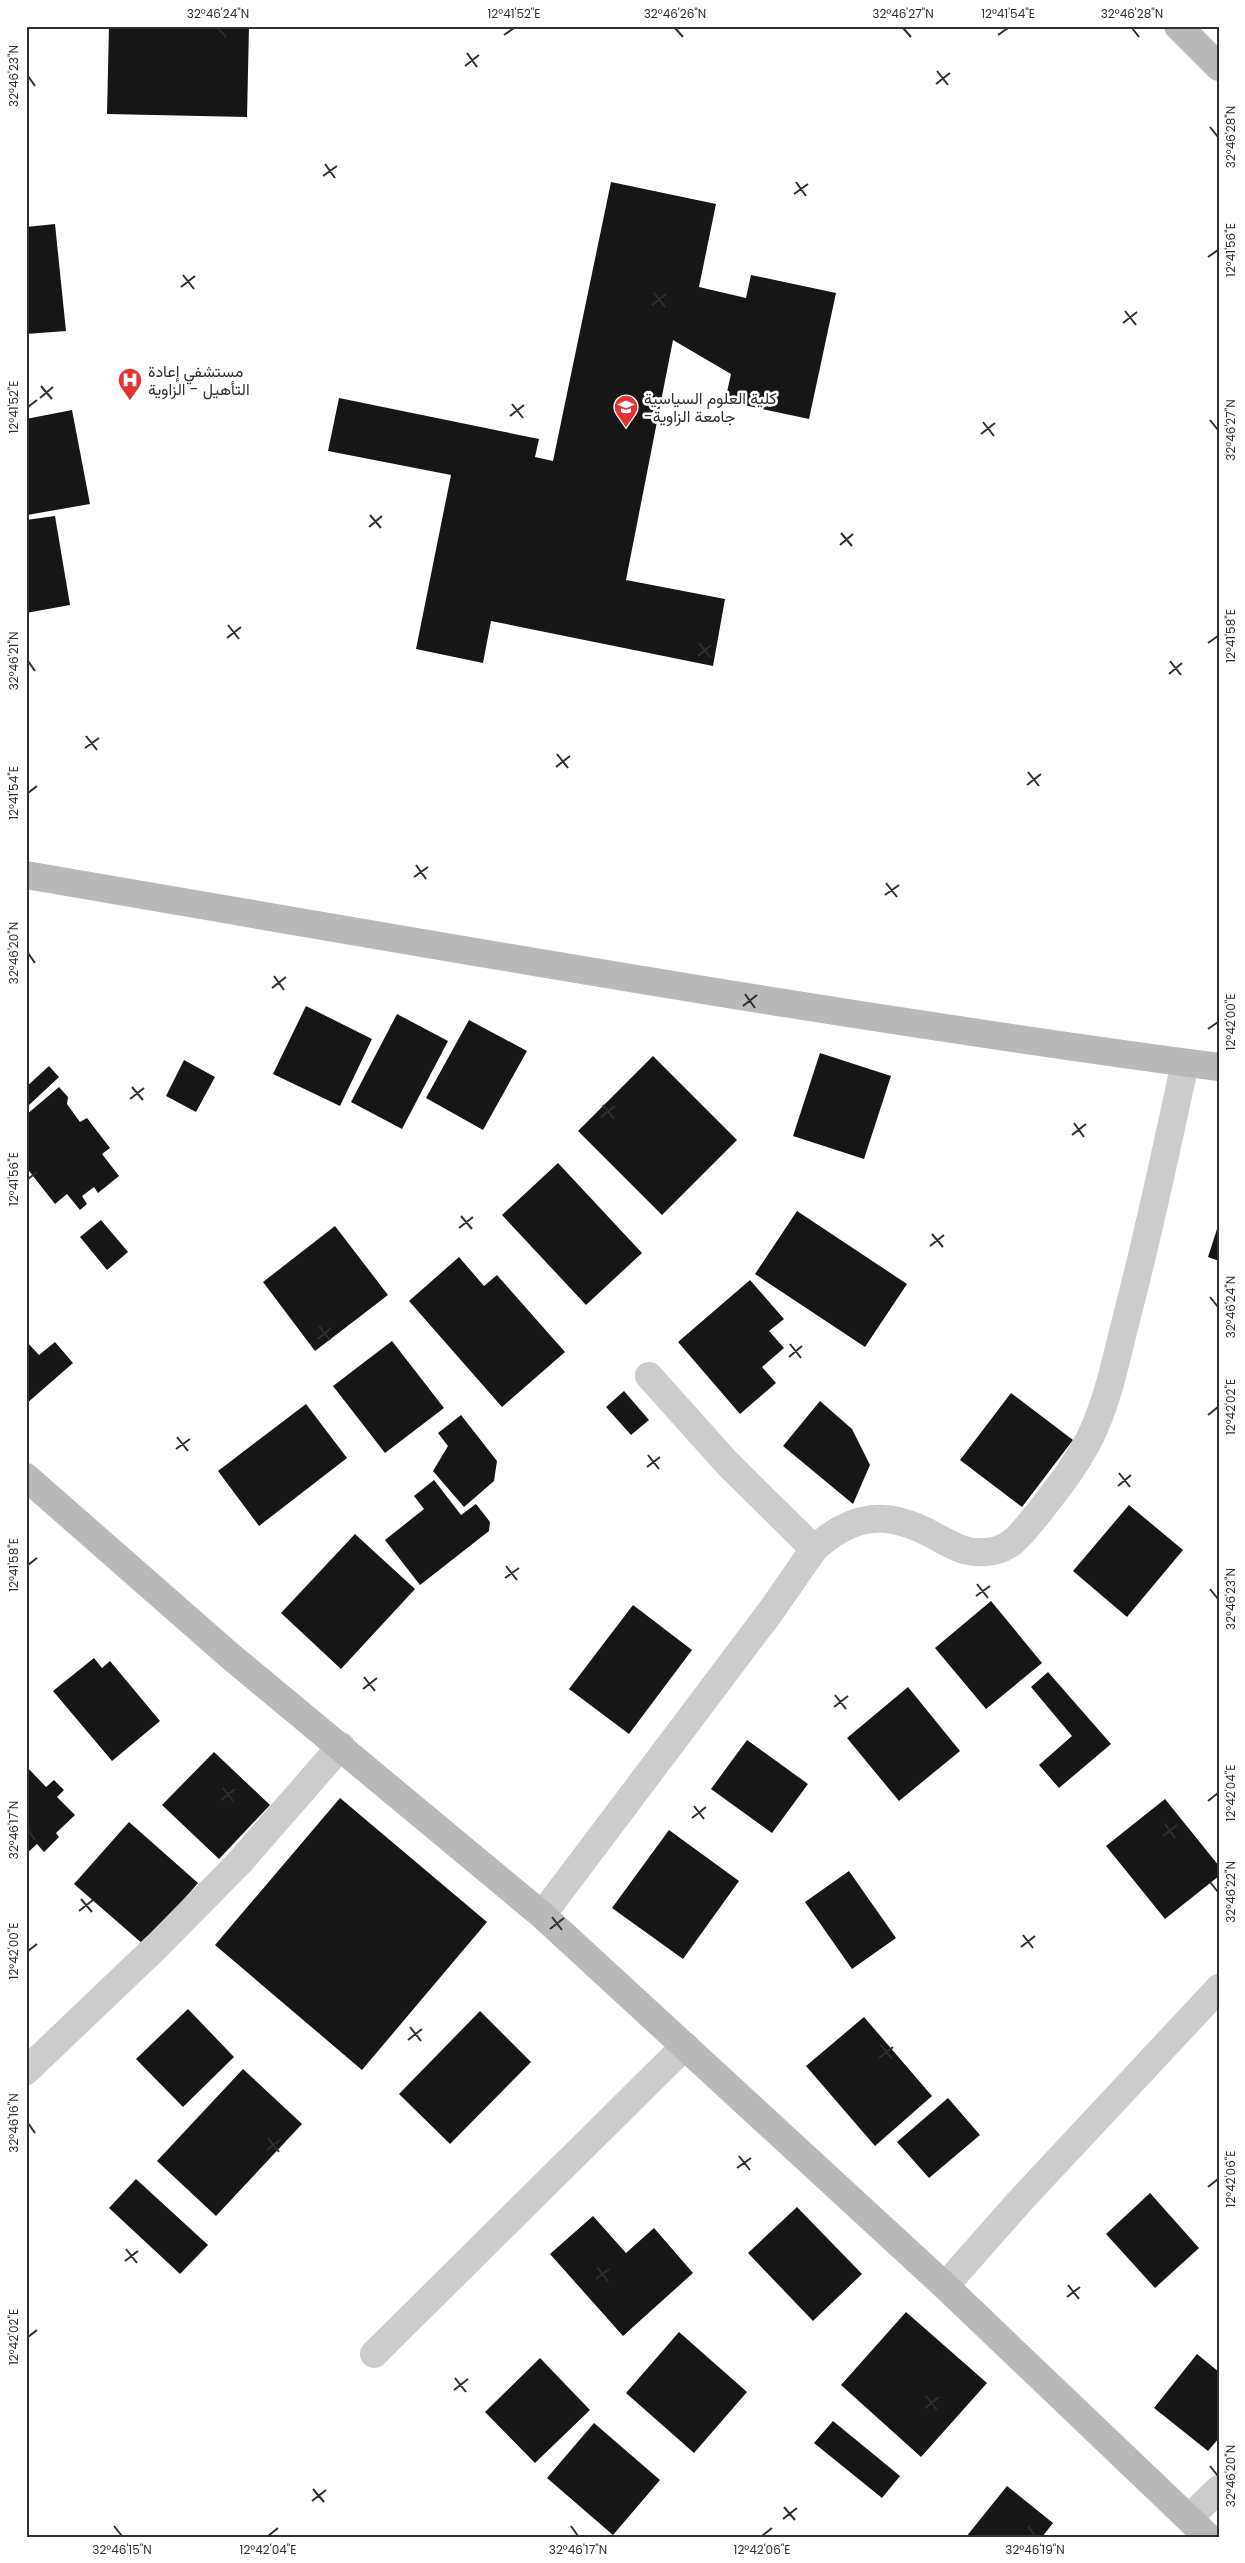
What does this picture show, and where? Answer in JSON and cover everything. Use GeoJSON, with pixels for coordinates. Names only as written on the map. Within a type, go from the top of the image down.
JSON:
{"type":"FeatureCollection","features":[{"type":"Feature","properties":{"kind":"street"},"geometry":{"type":"LineString","coordinates":[[1178,26],[1219,67]]}},
{"type":"Feature","properties":{"kind":"street"},"geometry":{"type":"LineString","coordinates":[[26,875],[660,984],[949,1030],[1219,1067]]}},
{"type":"Feature","properties":{"kind":"street"},"geometry":{"type":"LineString","coordinates":[[542,1915],[771,1611],[814,1549],[828,1537],[848,1525],[880,1517],[917,1527],[966,1552],[988,1552],[1005,1549],[1019,1537],[1062,1484],[1080,1457],[1095,1428],[1108,1388],[1135,1285],[1185,1063]]}},
{"type":"Feature","properties":{"kind":"street"},"geometry":{"type":"LineString","coordinates":[[649,1376],[728,1464],[814,1549]]}},
{"type":"Feature","properties":{"kind":"street"},"geometry":{"type":"LineString","coordinates":[[26,1476],[229,1655],[341,1746],[542,1915],[945,2286],[1208,2537]]}},
{"type":"Feature","properties":{"kind":"street"},"geometry":{"type":"LineString","coordinates":[[26,2071],[157,1946],[238,1864],[341,1746]]}},
{"type":"Feature","properties":{"kind":"street"},"geometry":{"type":"LineString","coordinates":[[945,2286],[1020,2201],[1219,1988]]}},
{"type":"Feature","properties":{"kind":"street"},"geometry":{"type":"LineString","coordinates":[[374,2354],[685,2046]]}},
{"type":"Feature","properties":{"kind":"street"},"geometry":{"type":"LineString","coordinates":[[1189,2518],[1219,2489]]}},
{"type":"Feature","properties":{"kind":"building"},"geometry":{"type":"Polygon","coordinates":[[[109,26],[249,26],[247,117],[107,114],[109,26]]]}},
{"type":"Feature","properties":{"kind":"building"},"geometry":{"type":"Polygon","coordinates":[[[611,182],[716,204],[699,287],[746,298],[751,275],[836,293],[809,419],[725,401],[731,374],[673,340],[626,580],[725,599],[713,666],[491,621],[483,663],[416,649],[451,475],[328,451],[339,398],[539,439],[535,457],[553,461],[611,182]]]}},
{"type":"Feature","properties":{"kind":"building"},"geometry":{"type":"Polygon","coordinates":[[[55,224],[66,331],[26,334],[26,227],[55,224]]]}},
{"type":"Feature","properties":{"kind":"building"},"geometry":{"type":"Polygon","coordinates":[[[72,410],[90,504],[27,515],[26,419],[72,410]]]}},
{"type":"Feature","properties":{"kind":"building"},"geometry":{"type":"Polygon","coordinates":[[[55,516],[70,605],[26,613],[26,520],[55,516]]]}},
{"type":"Feature","properties":{"kind":"building"},"geometry":{"type":"Polygon","coordinates":[[[306,1006],[372,1039],[340,1106],[273,1074],[306,1006]]]}},
{"type":"Feature","properties":{"kind":"building"},"geometry":{"type":"Polygon","coordinates":[[[397,1014],[448,1041],[402,1129],[351,1102],[397,1014]]]}},
{"type":"Feature","properties":{"kind":"building"},"geometry":{"type":"Polygon","coordinates":[[[469,1020],[527,1051],[483,1130],[426,1098],[469,1020]]]}},
{"type":"Feature","properties":{"kind":"building"},"geometry":{"type":"Polygon","coordinates":[[[820,1053],[891,1076],[864,1159],[793,1136],[820,1053]]]}},
{"type":"Feature","properties":{"kind":"building"},"geometry":{"type":"Polygon","coordinates":[[[653,1056],[737,1140],[662,1215],[578,1131],[653,1056]]]}},
{"type":"Feature","properties":{"kind":"building"},"geometry":{"type":"Polygon","coordinates":[[[184,1060],[215,1077],[196,1112],[166,1096],[184,1060]]]}},
{"type":"Feature","properties":{"kind":"building"},"geometry":{"type":"Polygon","coordinates":[[[49,1066],[59,1077],[28,1106],[26,1087],[49,1066]]]}},
{"type":"Feature","properties":{"kind":"building"},"geometry":{"type":"Polygon","coordinates":[[[59,1087],[68,1097],[67,1104],[80,1122],[87,1118],[110,1148],[102,1154],[119,1176],[98,1193],[94,1187],[82,1196],[87,1204],[80,1210],[67,1194],[55,1204],[26,1167],[26,1115],[59,1087]]]}},
{"type":"Feature","properties":{"kind":"building"},"geometry":{"type":"Polygon","coordinates":[[[558,1163],[642,1253],[586,1305],[502,1215],[558,1163]]]}},
{"type":"Feature","properties":{"kind":"building"},"geometry":{"type":"Polygon","coordinates":[[[797,1211],[907,1284],[865,1347],[755,1274],[797,1211]]]}},
{"type":"Feature","properties":{"kind":"building"},"geometry":{"type":"Polygon","coordinates":[[[101,1220],[128,1252],[107,1270],[80,1237],[101,1220]]]}},
{"type":"Feature","properties":{"kind":"building"},"geometry":{"type":"Polygon","coordinates":[[[335,1226],[388,1295],[315,1351],[263,1282],[335,1226]]]}},
{"type":"Feature","properties":{"kind":"building"},"geometry":{"type":"Polygon","coordinates":[[[1219,1226],[1219,1261],[1208,1257],[1219,1226]]]}},
{"type":"Feature","properties":{"kind":"building"},"geometry":{"type":"Polygon","coordinates":[[[459,1257],[484,1286],[497,1275],[565,1352],[502,1407],[409,1301],[459,1257]]]}},
{"type":"Feature","properties":{"kind":"building"},"geometry":{"type":"Polygon","coordinates":[[[750,1280],[784,1319],[769,1331],[784,1348],[762,1367],[776,1383],[740,1414],[678,1342],[750,1280]]]}},
{"type":"Feature","properties":{"kind":"building"},"geometry":{"type":"Polygon","coordinates":[[[26,1341],[39,1355],[55,1342],[73,1363],[26,1404],[26,1341]]]}},
{"type":"Feature","properties":{"kind":"building"},"geometry":{"type":"Polygon","coordinates":[[[392,1341],[444,1408],[385,1453],[333,1386],[392,1341]]]}},
{"type":"Feature","properties":{"kind":"building"},"geometry":{"type":"Polygon","coordinates":[[[624,1391],[649,1420],[631,1435],[606,1407],[624,1391]]]}},
{"type":"Feature","properties":{"kind":"building"},"geometry":{"type":"Polygon","coordinates":[[[1011,1393],[1073,1440],[1022,1507],[960,1460],[1011,1393]]]}},
{"type":"Feature","properties":{"kind":"building"},"geometry":{"type":"Polygon","coordinates":[[[820,1401],[852,1429],[870,1465],[853,1504],[783,1446],[820,1401]]]}},
{"type":"Feature","properties":{"kind":"building"},"geometry":{"type":"Polygon","coordinates":[[[306,1404],[347,1458],[259,1526],[218,1471],[306,1404]]]}},
{"type":"Feature","properties":{"kind":"building"},"geometry":{"type":"Polygon","coordinates":[[[461,1415],[497,1461],[494,1481],[464,1507],[433,1471],[448,1446],[438,1433],[461,1415]]]}},
{"type":"Feature","properties":{"kind":"building"},"geometry":{"type":"Polygon","coordinates":[[[434,1480],[461,1515],[476,1504],[490,1522],[489,1531],[420,1585],[385,1540],[424,1509],[414,1496],[434,1480]]]}},
{"type":"Feature","properties":{"kind":"building"},"geometry":{"type":"Polygon","coordinates":[[[1129,1505],[1183,1550],[1127,1617],[1073,1571],[1129,1505]]]}},
{"type":"Feature","properties":{"kind":"building"},"geometry":{"type":"Polygon","coordinates":[[[355,1534],[415,1589],[341,1669],[281,1613],[355,1534]]]}},
{"type":"Feature","properties":{"kind":"building"},"geometry":{"type":"Polygon","coordinates":[[[991,1601],[1042,1663],[986,1709],[935,1648],[991,1601]]]}},
{"type":"Feature","properties":{"kind":"building"},"geometry":{"type":"Polygon","coordinates":[[[633,1605],[692,1650],[629,1734],[569,1689],[633,1605]]]}},
{"type":"Feature","properties":{"kind":"building"},"geometry":{"type":"Polygon","coordinates":[[[94,1658],[102,1668],[110,1661],[160,1721],[112,1761],[53,1691],[94,1658]]]}},
{"type":"Feature","properties":{"kind":"building"},"geometry":{"type":"Polygon","coordinates":[[[1048,1672],[1111,1744],[1059,1788],[1039,1765],[1072,1736],[1031,1687],[1048,1672]]]}},
{"type":"Feature","properties":{"kind":"building"},"geometry":{"type":"Polygon","coordinates":[[[908,1687],[960,1751],[899,1801],[847,1738],[908,1687]]]}},
{"type":"Feature","properties":{"kind":"building"},"geometry":{"type":"Polygon","coordinates":[[[747,1740],[808,1784],[772,1833],[711,1789],[747,1740]]]}},
{"type":"Feature","properties":{"kind":"building"},"geometry":{"type":"Polygon","coordinates":[[[214,1752],[270,1805],[219,1859],[162,1805],[214,1752]]]}},
{"type":"Feature","properties":{"kind":"building"},"geometry":{"type":"Polygon","coordinates":[[[26,1766],[46,1787],[54,1780],[64,1790],[57,1797],[75,1815],[56,1833],[59,1837],[44,1852],[37,1844],[26,1854],[26,1766]]]}},
{"type":"Feature","properties":{"kind":"building"},"geometry":{"type":"Polygon","coordinates":[[[340,1798],[487,1922],[362,2070],[215,1945],[340,1798]]]}},
{"type":"Feature","properties":{"kind":"building"},"geometry":{"type":"Polygon","coordinates":[[[1165,1799],[1219,1866],[1219,1876],[1165,1919],[1106,1846],[1165,1799]]]}},
{"type":"Feature","properties":{"kind":"building"},"geometry":{"type":"Polygon","coordinates":[[[129,1822],[198,1883],[144,1945],[74,1884],[129,1822]]]}},
{"type":"Feature","properties":{"kind":"building"},"geometry":{"type":"Polygon","coordinates":[[[669,1830],[739,1881],[683,1959],[612,1908],[669,1830]]]}},
{"type":"Feature","properties":{"kind":"building"},"geometry":{"type":"Polygon","coordinates":[[[849,1871],[896,1938],[852,1969],[805,1902],[849,1871]]]}},
{"type":"Feature","properties":{"kind":"building"},"geometry":{"type":"Polygon","coordinates":[[[188,2009],[234,2057],[183,2107],[136,2059],[188,2009]]]}},
{"type":"Feature","properties":{"kind":"building"},"geometry":{"type":"Polygon","coordinates":[[[480,2011],[531,2062],[450,2144],[399,2094],[480,2011]]]}},
{"type":"Feature","properties":{"kind":"building"},"geometry":{"type":"Polygon","coordinates":[[[864,2017],[932,2096],[875,2146],[806,2066],[864,2017]]]}},
{"type":"Feature","properties":{"kind":"building"},"geometry":{"type":"Polygon","coordinates":[[[243,2069],[302,2124],[216,2216],[157,2161],[243,2069]]]}},
{"type":"Feature","properties":{"kind":"building"},"geometry":{"type":"Polygon","coordinates":[[[948,2098],[980,2135],[929,2178],[897,2142],[948,2098]]]}},
{"type":"Feature","properties":{"kind":"building"},"geometry":{"type":"Polygon","coordinates":[[[136,2179],[208,2245],[180,2274],[109,2208],[136,2179]]]}},
{"type":"Feature","properties":{"kind":"building"},"geometry":{"type":"Polygon","coordinates":[[[1150,2193],[1199,2248],[1155,2288],[1106,2234],[1150,2193]]]}},
{"type":"Feature","properties":{"kind":"building"},"geometry":{"type":"Polygon","coordinates":[[[797,2207],[862,2274],[813,2321],[748,2253],[797,2207]]]}},
{"type":"Feature","properties":{"kind":"building"},"geometry":{"type":"Polygon","coordinates":[[[593,2216],[626,2253],[654,2228],[693,2273],[623,2336],[550,2254],[593,2216]]]}},
{"type":"Feature","properties":{"kind":"building"},"geometry":{"type":"Polygon","coordinates":[[[906,2312],[987,2383],[921,2457],[841,2385],[906,2312]]]}},
{"type":"Feature","properties":{"kind":"building"},"geometry":{"type":"Polygon","coordinates":[[[679,2332],[747,2392],[694,2453],[626,2393],[679,2332]]]}},
{"type":"Feature","properties":{"kind":"building"},"geometry":{"type":"Polygon","coordinates":[[[1197,2354],[1219,2372],[1219,2438],[1208,2451],[1154,2408],[1197,2354]]]}},
{"type":"Feature","properties":{"kind":"building"},"geometry":{"type":"Polygon","coordinates":[[[540,2358],[590,2410],[535,2463],[485,2412],[540,2358]]]}},
{"type":"Feature","properties":{"kind":"building"},"geometry":{"type":"Polygon","coordinates":[[[833,2421],[900,2476],[882,2498],[814,2443],[833,2421]]]}},
{"type":"Feature","properties":{"kind":"building"},"geometry":{"type":"Polygon","coordinates":[[[594,2423],[660,2480],[613,2535],[547,2478],[594,2423]]]}},
{"type":"Feature","properties":{"kind":"building"},"geometry":{"type":"Polygon","coordinates":[[[1007,2486],[1053,2523],[1042,2537],[966,2537],[1007,2486]]]}},
{"type":"Feature","properties":{"kind":"place","name":"مستشفي إعادة التأهيل - الزاوية"},"geometry":{"type":"Point","coordinates":[130,401]}},
{"type":"Feature","properties":{"kind":"place","name":"كلية العلوم السياسية -جامعة الزاوية"},"geometry":{"type":"Point","coordinates":[626,428]}}]}
